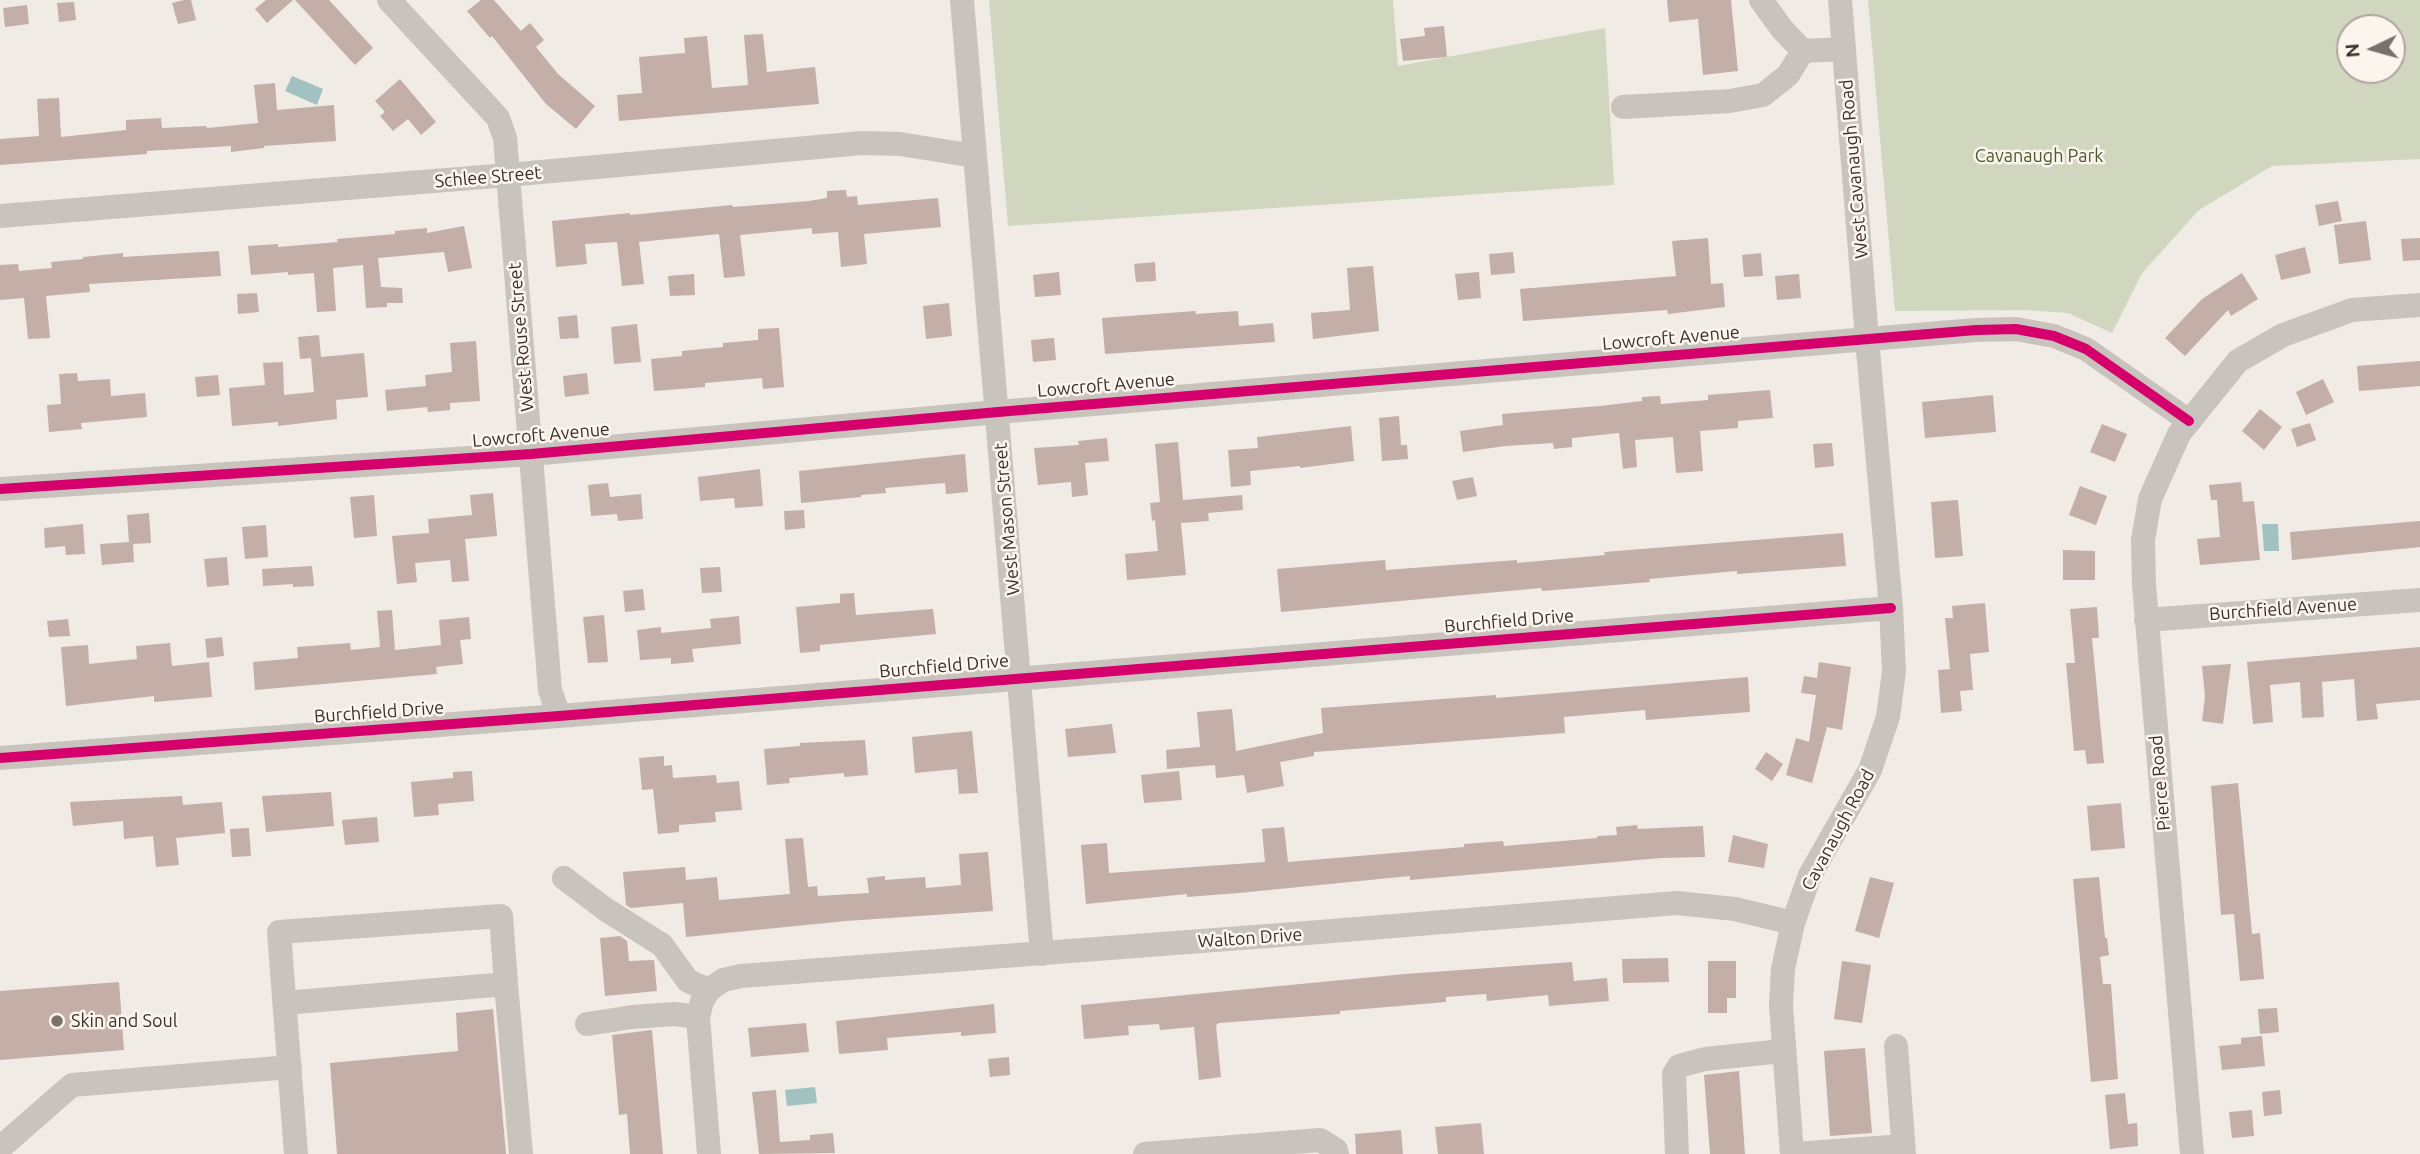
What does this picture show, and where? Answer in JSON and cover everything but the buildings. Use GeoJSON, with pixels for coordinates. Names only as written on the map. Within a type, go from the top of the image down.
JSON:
{"type":"FeatureCollection","features":[{"type":"Feature","properties":{"kind":"street","name":"West Rouse Street"},"geometry":{"type":"LineString","coordinates":[[389,0],[498,118],[505,138],[550,690],[559,716]]}},
{"type":"Feature","properties":{"kind":"street","name":"West Mason Street"},"geometry":{"type":"LineString","coordinates":[[962,0],[1042,954]]}},
{"type":"Feature","properties":{"kind":"street"},"geometry":{"type":"LineString","coordinates":[[1760,0],[1803,51],[1844,49]]}},
{"type":"Feature","properties":{"kind":"street","name":"West Cavanaugh Road"},"geometry":{"type":"LineString","coordinates":[[1840,0],[1867,339]]}},
{"type":"Feature","properties":{"kind":"street"},"geometry":{"type":"LineString","coordinates":[[1623,107],[1730,101],[1763,95],[1788,75],[1803,51]]}},
{"type":"Feature","properties":{"kind":"street","name":"Schlee Street"},"geometry":{"type":"LineString","coordinates":[[0,216],[862,143],[900,144],[975,156]]}},
{"type":"Feature","properties":{"kind":"street"},"geometry":{"type":"LineString","coordinates":[[2189,421],[2238,361],[2283,335],[2352,310],[2420,305]]}},
{"type":"Feature","properties":{"kind":"street","name":"Lowcroft Avenue"},"geometry":{"type":"LineString","coordinates":[[0,489],[531,454],[1976,330],[2017,329],[2054,336],[2086,349],[2189,421]]}},
{"type":"Feature","properties":{"kind":"street","name":"Cavanaugh Road"},"geometry":{"type":"LineString","coordinates":[[1793,1154],[1783,1051],[1783,969],[1793,923],[1810,875],[1870,770],[1888,717],[1894,671],[1891,608],[1867,339]]}},
{"type":"Feature","properties":{"kind":"street","name":"Pierce Road"},"geometry":{"type":"LineString","coordinates":[[2189,421],[2179,434],[2150,499],[2143,540],[2146,620],[2192,1154]]}},
{"type":"Feature","properties":{"kind":"street","name":"Burchfield Avenue"},"geometry":{"type":"LineString","coordinates":[[2146,620],[2420,600]]}},
{"type":"Feature","properties":{"kind":"street","name":"Burchfield Drive"},"geometry":{"type":"LineString","coordinates":[[0,758],[559,716],[1891,608]]}},
{"type":"Feature","properties":{"kind":"street"},"geometry":{"type":"LineString","coordinates":[[564,878],[605,909],[662,945],[688,981],[709,990],[698,1017],[709,1154]]}},
{"type":"Feature","properties":{"kind":"street","name":"Walton Drive"},"geometry":{"type":"LineString","coordinates":[[709,990],[723,980],[741,976],[1677,902],[1735,909],[1793,923]]}},
{"type":"Feature","properties":{"kind":"street"},"geometry":{"type":"LineString","coordinates":[[296,1154],[279,932],[500,916],[521,1154]]}},
{"type":"Feature","properties":{"kind":"street"},"geometry":{"type":"LineString","coordinates":[[285,1003],[506,984]]}},
{"type":"Feature","properties":{"kind":"street"},"geometry":{"type":"LineString","coordinates":[[587,1024],[675,1014],[698,1017]]}},
{"type":"Feature","properties":{"kind":"street"},"geometry":{"type":"LineString","coordinates":[[1793,1154],[1903,1150],[1896,1046]]}},
{"type":"Feature","properties":{"kind":"street"},"geometry":{"type":"LineString","coordinates":[[1677,1154],[1674,1074],[1679,1066],[1705,1059],[1783,1051]]}},
{"type":"Feature","properties":{"kind":"street"},"geometry":{"type":"LineString","coordinates":[[0,1149],[72,1085],[290,1067]]}},
{"type":"Feature","properties":{"kind":"street"},"geometry":{"type":"LineString","coordinates":[[1145,1154],[1320,1140],[1336,1150],[1337,1154]]}},
{"type":"Feature","properties":{"kind":"green space"},"geometry":{"type":"Polygon","coordinates":[[[989,0],[1393,0],[1398,66],[1605,28],[1614,185],[1008,226],[989,0]]]}},
{"type":"Feature","properties":{"kind":"green space","name":"Cavanaugh Park"},"geometry":{"type":"Polygon","coordinates":[[[1868,0],[2420,0],[2420,159],[2272,166],[2199,210],[2142,273],[2112,333],[2068,313],[2024,310],[1895,311],[1868,0]]]}},
{"type":"Feature","properties":{"kind":"water"},"geometry":{"type":"Polygon","coordinates":[[[292,76],[323,89],[317,105],[285,91],[292,76]]]}},
{"type":"Feature","properties":{"kind":"water"},"geometry":{"type":"Polygon","coordinates":[[[2262,524],[2278,524],[2279,551],[2264,551],[2262,524]]]}},
{"type":"Feature","properties":{"kind":"water"},"geometry":{"type":"Polygon","coordinates":[[[815,1087],[817,1103],[787,1106],[785,1090],[815,1087]]]}},
{"type":"Feature","properties":{"kind":"cycle path"},"geometry":{"type":"LineString","coordinates":[[0,489],[531,454],[1976,330],[2016,329],[2054,336],[2086,349],[2189,421]]}},
{"type":"Feature","properties":{"kind":"cycle path"},"geometry":{"type":"LineString","coordinates":[[0,758],[559,716],[1891,608]]}},
{"type":"Feature","properties":{"kind":"place","name":"Skin and Soul"},"geometry":{"type":"Point","coordinates":[57,1021]}}]}
